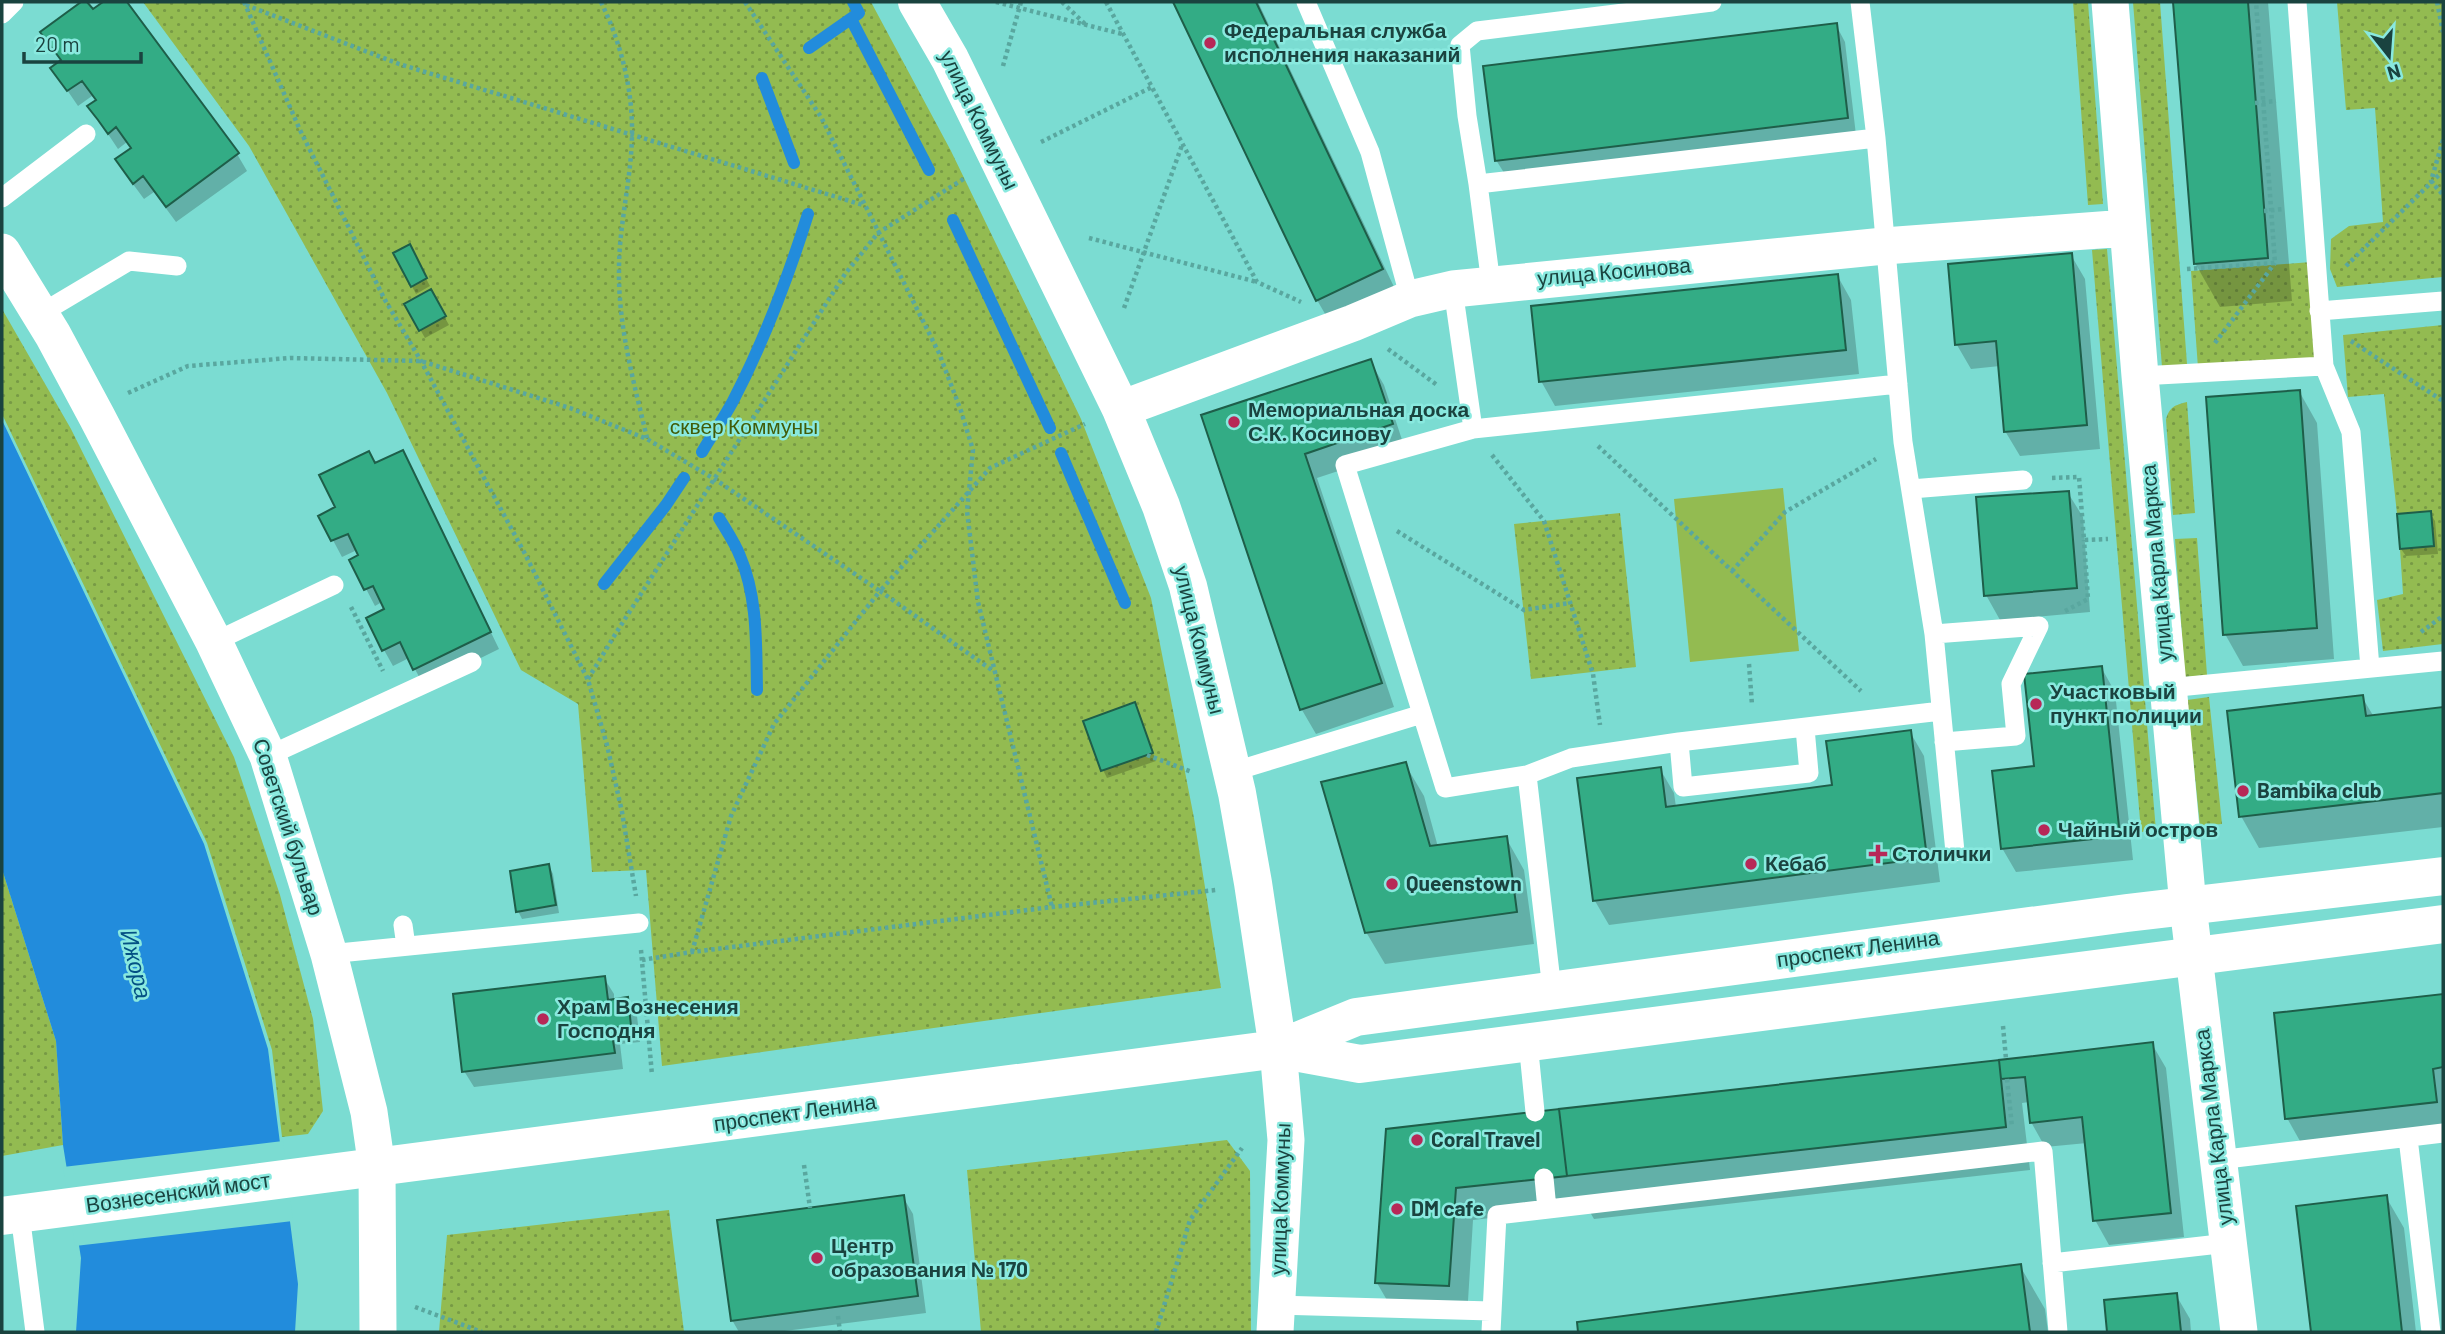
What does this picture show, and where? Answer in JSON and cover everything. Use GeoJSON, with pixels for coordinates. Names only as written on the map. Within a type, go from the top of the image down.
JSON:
{"type":"FeatureCollection","features":[{"type":"Feature","properties":{"kind":"main road","name":"улица Коммуны"},"geometry":{"type":"LineString","coordinates":[[918,2],[950,59],[1121,408],[1161,506],[1188,586],[1232,772],[1253,883],[1278,1049]]}},
{"type":"Feature","properties":{"kind":"main road","name":"проспект Ленина"},"geometry":{"type":"LineString","coordinates":[[312,1175],[1278,1049],[1356,1017],[2188,906],[2443,876]]}},
{"type":"Feature","properties":{"kind":"main road","name":"проспект Ленина"},"geometry":{"type":"LineString","coordinates":[[1278,1049],[1360,1064],[2194,954],[2443,924]]}},
{"type":"Feature","properties":{"kind":"main road","name":"Вознесенский мост"},"geometry":{"type":"LineString","coordinates":[[22,1213],[312,1175]]}},
{"type":"Feature","properties":{"kind":"street","name":"улица Карла Маркса"},"geometry":{"type":"LineString","coordinates":[[2110,2],[2127,228],[2188,906],[2239,1332]]}},
{"type":"Feature","properties":{"kind":"street","name":"улица Косинова"},"geometry":{"type":"LineString","coordinates":[[1121,408],[1353,323],[1410,299],[1453,289],[1884,246],[2127,228]]}},
{"type":"Feature","properties":{"kind":"street","name":"Советский бульвар"},"geometry":{"type":"LineString","coordinates":[[2,252],[97,417],[214,642],[268,756],[329,954],[369,1112],[377,1168],[378,1332]]}},
{"type":"Feature","properties":{"kind":"street","name":"улица Коммуны"},"geometry":{"type":"LineString","coordinates":[[1275,1319],[1286,1140],[1278,1049]]}},
{"type":"Feature","properties":{"kind":"lane"},"geometry":{"type":"LineString","coordinates":[[2,14],[14,2]]}},
{"type":"Feature","properties":{"kind":"lane"},"geometry":{"type":"LineString","coordinates":[[1306,2],[1370,152],[1410,299]]}},
{"type":"Feature","properties":{"kind":"lane"},"geometry":{"type":"LineString","coordinates":[[1491,284],[1460,45],[1477,31],[1712,2]]}},
{"type":"Feature","properties":{"kind":"lane"},"geometry":{"type":"LineString","coordinates":[[1860,2],[1876,138],[1903,442],[1934,634],[1955,852]]}},
{"type":"Feature","properties":{"kind":"lane"},"geometry":{"type":"LineString","coordinates":[[2297,2],[2323,366],[2351,432],[2370,668]]}},
{"type":"Feature","properties":{"kind":"lane"},"geometry":{"type":"LineString","coordinates":[[2,198],[86,134]]}},
{"type":"Feature","properties":{"kind":"lane"},"geometry":{"type":"LineString","coordinates":[[1478,184],[1876,138]]}},
{"type":"Feature","properties":{"kind":"lane"},"geometry":{"type":"LineString","coordinates":[[40,314],[129,261],[177,266]]}},
{"type":"Feature","properties":{"kind":"lane"},"geometry":{"type":"LineString","coordinates":[[1453,289],[1473,429]]}},
{"type":"Feature","properties":{"kind":"lane"},"geometry":{"type":"LineString","coordinates":[[2319,309],[2443,301]]}},
{"type":"Feature","properties":{"kind":"lane"},"geometry":{"type":"LineString","coordinates":[[2140,376],[2323,366]]}},
{"type":"Feature","properties":{"kind":"lane"},"geometry":{"type":"LineString","coordinates":[[1898,384],[1473,429],[1345,465],[1445,788],[1527,775],[1571,758],[1941,711]]}},
{"type":"Feature","properties":{"kind":"lane"},"geometry":{"type":"LineString","coordinates":[[1910,489],[2023,480]]}},
{"type":"Feature","properties":{"kind":"lane"},"geometry":{"type":"LineString","coordinates":[[214,642],[334,584]]}},
{"type":"Feature","properties":{"kind":"lane"},"geometry":{"type":"LineString","coordinates":[[1934,634],[2039,625],[2011,684],[2016,736],[1944,742]]}},
{"type":"Feature","properties":{"kind":"lane"},"geometry":{"type":"LineString","coordinates":[[2168,688],[2443,661]]}},
{"type":"Feature","properties":{"kind":"lane"},"geometry":{"type":"LineString","coordinates":[[268,756],[472,662]]}},
{"type":"Feature","properties":{"kind":"lane"},"geometry":{"type":"LineString","coordinates":[[1232,772],[1422,714]]}},
{"type":"Feature","properties":{"kind":"lane"},"geometry":{"type":"LineString","coordinates":[[1679,743],[1683,787],[1809,774],[1805,728]]}},
{"type":"Feature","properties":{"kind":"lane"},"geometry":{"type":"LineString","coordinates":[[1527,775],[1552,990]]}},
{"type":"Feature","properties":{"kind":"lane"},"geometry":{"type":"LineString","coordinates":[[329,954],[639,923]]}},
{"type":"Feature","properties":{"kind":"lane"},"geometry":{"type":"LineString","coordinates":[[403,925],[406,946]]}},
{"type":"Feature","properties":{"kind":"lane"},"geometry":{"type":"LineString","coordinates":[[1528,1042],[1535,1112]]}},
{"type":"Feature","properties":{"kind":"lane"},"geometry":{"type":"LineString","coordinates":[[2218,1160],[2443,1133]]}},
{"type":"Feature","properties":{"kind":"lane"},"geometry":{"type":"LineString","coordinates":[[2408,1138],[2431,1332]]}},
{"type":"Feature","properties":{"kind":"lane"},"geometry":{"type":"LineString","coordinates":[[1491,1332],[1497,1215],[2043,1150],[2058,1332]]}},
{"type":"Feature","properties":{"kind":"lane"},"geometry":{"type":"LineString","coordinates":[[1544,1178],[1547,1209]]}},
{"type":"Feature","properties":{"kind":"lane"},"geometry":{"type":"LineString","coordinates":[[22,1213],[35,1332]]}},
{"type":"Feature","properties":{"kind":"lane"},"geometry":{"type":"LineString","coordinates":[[2052,1263],[2228,1243]]}},
{"type":"Feature","properties":{"kind":"lane"},"geometry":{"type":"LineString","coordinates":[[1275,1319],[1491,1311]]}},
{"type":"Feature","properties":{"kind":"path"},"geometry":{"type":"LineString","coordinates":[[601,2],[609,18],[628,80],[632,136],[618,271],[625,343],[647,439]]}},
{"type":"Feature","properties":{"kind":"path"},"geometry":{"type":"LineString","coordinates":[[745,2],[821,117],[939,353],[961,411],[973,450],[967,511],[978,602],[1052,907]]}},
{"type":"Feature","properties":{"kind":"path"},"geometry":{"type":"LineString","coordinates":[[996,2],[1020,5],[1123,34]]}},
{"type":"Feature","properties":{"kind":"path"},"geometry":{"type":"LineString","coordinates":[[1062,2],[1086,25]]}},
{"type":"Feature","properties":{"kind":"path"},"geometry":{"type":"LineString","coordinates":[[1106,2],[1256,282]]}},
{"type":"Feature","properties":{"kind":"path"},"geometry":{"type":"LineString","coordinates":[[2195,374],[2204,357],[2275,263],[2256,2]]}},
{"type":"Feature","properties":{"kind":"path"},"geometry":{"type":"LineString","coordinates":[[2437,2],[2443,32]]}},
{"type":"Feature","properties":{"kind":"path"},"geometry":{"type":"LineString","coordinates":[[244,3],[399,64],[864,205]]}},
{"type":"Feature","properties":{"kind":"path"},"geometry":{"type":"LineString","coordinates":[[244,3],[300,130],[385,300],[524,552],[588,680],[607,745],[635,881],[652,1075]]}},
{"type":"Feature","properties":{"kind":"path"},"geometry":{"type":"LineString","coordinates":[[1003,66],[1020,5]]}},
{"type":"Feature","properties":{"kind":"path"},"geometry":{"type":"LineString","coordinates":[[1041,142],[1152,87]]}},
{"type":"Feature","properties":{"kind":"path"},"geometry":{"type":"LineString","coordinates":[[2431,181],[2443,140]]}},
{"type":"Feature","properties":{"kind":"path"},"geometry":{"type":"LineString","coordinates":[[1124,308],[1183,145]]}},
{"type":"Feature","properties":{"kind":"path"},"geometry":{"type":"LineString","coordinates":[[2443,171],[2431,181],[2319,309],[2443,401]]}},
{"type":"Feature","properties":{"kind":"path"},"geometry":{"type":"LineString","coordinates":[[588,680],[845,274],[878,233],[972,174]]}},
{"type":"Feature","properties":{"kind":"path"},"geometry":{"type":"LineString","coordinates":[[2431,181],[2443,195]]}},
{"type":"Feature","properties":{"kind":"path"},"geometry":{"type":"LineString","coordinates":[[1089,238],[1256,282],[1353,323],[1470,409]]}},
{"type":"Feature","properties":{"kind":"path"},"geometry":{"type":"LineString","coordinates":[[2187,269],[2275,263]]}},
{"type":"Feature","properties":{"kind":"path"},"geometry":{"type":"LineString","coordinates":[[127,393],[188,366],[290,358],[421,361],[570,408],[647,439],[716,480],[997,673]]}},
{"type":"Feature","properties":{"kind":"path"},"geometry":{"type":"LineString","coordinates":[[692,952],[731,816],[774,724],[880,592],[990,468],[1121,408]]}},
{"type":"Feature","properties":{"kind":"path"},"geometry":{"type":"LineString","coordinates":[[1569,419],[1889,718]]}},
{"type":"Feature","properties":{"kind":"path"},"geometry":{"type":"LineString","coordinates":[[1473,429],[1544,521],[1593,674],[1604,754]]}},
{"type":"Feature","properties":{"kind":"path"},"geometry":{"type":"LineString","coordinates":[[1732,571],[1785,512],[1903,442]]}},
{"type":"Feature","properties":{"kind":"path"},"geometry":{"type":"LineString","coordinates":[[2023,480],[2079,477],[2088,598]]}},
{"type":"Feature","properties":{"kind":"path"},"geometry":{"type":"LineString","coordinates":[[1357,506],[1524,610],[1570,603]]}},
{"type":"Feature","properties":{"kind":"path"},"geometry":{"type":"LineString","coordinates":[[2084,540],[2108,539]]}},
{"type":"Feature","properties":{"kind":"path"},"geometry":{"type":"LineString","coordinates":[[350,605],[396,697]]}},
{"type":"Feature","properties":{"kind":"path"},"geometry":{"type":"LineString","coordinates":[[1749,664],[1755,734]]}},
{"type":"Feature","properties":{"kind":"path"},"geometry":{"type":"LineString","coordinates":[[1147,755],[1193,772]]}},
{"type":"Feature","properties":{"kind":"path"},"geometry":{"type":"LineString","coordinates":[[642,960],[1052,907],[1224,889]]}},
{"type":"Feature","properties":{"kind":"path"},"geometry":{"type":"LineString","coordinates":[[630,1012],[647,1010]]}},
{"type":"Feature","properties":{"kind":"path"},"geometry":{"type":"LineString","coordinates":[[2003,1026],[2006,1059]]}},
{"type":"Feature","properties":{"kind":"path"},"geometry":{"type":"LineString","coordinates":[[2007,1079],[2015,1153]]}},
{"type":"Feature","properties":{"kind":"path"},"geometry":{"type":"LineString","coordinates":[[1156,1332],[1191,1220],[1242,1148]]}},
{"type":"Feature","properties":{"kind":"path"},"geometry":{"type":"LineString","coordinates":[[804,1165],[810,1208]]}},
{"type":"Feature","properties":{"kind":"path"},"geometry":{"type":"LineString","coordinates":[[414,1306],[482,1332]]}},
{"type":"Feature","properties":{"kind":"path"},"geometry":{"type":"LineString","coordinates":[[838,1316],[840,1332]]}},
{"type":"Feature","properties":{"kind":"green space","name":"сквер Коммуны"},"geometry":{"type":"Polygon","coordinates":[[[143,2],[871,2],[951,151],[1081,419],[1151,598],[1194,818],[1221,988],[662,1066],[646,870],[592,872],[578,704],[521,670],[387,393],[249,146],[143,2]]]}},
{"type":"Feature","properties":{"kind":"green space"},"geometry":{"type":"Polygon","coordinates":[[[2073,2],[2088,2],[2103,204],[2088,205],[2073,2]]]}},
{"type":"Feature","properties":{"kind":"green space"},"geometry":{"type":"Polygon","coordinates":[[[2133,2],[2160,2],[2187,364],[2162,367],[2133,2]]]}},
{"type":"Feature","properties":{"kind":"green space"},"geometry":{"type":"Polygon","coordinates":[[[2337,2],[2443,2],[2443,277],[2337,287],[2330,269],[2331,239],[2349,226],[2383,222],[2375,108],[2346,110],[2337,2]]]}},
{"type":"Feature","properties":{"kind":"green space"},"geometry":{"type":"Polygon","coordinates":[[[2107,249],[2156,831],[2141,832],[2092,250],[2107,249]]]}},
{"type":"Feature","properties":{"kind":"green space"},"geometry":{"type":"Polygon","coordinates":[[[2311,262],[2316,359],[2198,368],[2191,271],[2311,262]]]}},
{"type":"Feature","properties":{"kind":"green space"},"geometry":{"type":"Polygon","coordinates":[[[2,309],[71,429],[234,757],[280,895],[313,1019],[323,1111],[308,1134],[282,1137],[272,1050],[207,843],[2,414],[2,309]]]}},
{"type":"Feature","properties":{"kind":"green space"},"geometry":{"type":"Polygon","coordinates":[[[2443,325],[2443,644],[2383,651],[2377,600],[2403,594],[2400,549],[2434,546],[2431,512],[2397,514],[2384,394],[2348,397],[2343,335],[2443,325]]]}},
{"type":"Feature","properties":{"kind":"green space"},"geometry":{"type":"Polygon","coordinates":[[[2187,402],[2195,513],[2173,515],[2166,420],[2173,407],[2187,402]]]}},
{"type":"Feature","properties":{"kind":"green space"},"geometry":{"type":"Polygon","coordinates":[[[1783,488],[1799,651],[1690,662],[1674,499],[1783,488]]]}},
{"type":"Feature","properties":{"kind":"green space"},"geometry":{"type":"Polygon","coordinates":[[[1620,513],[1636,667],[1531,679],[1514,524],[1620,513]]]}},
{"type":"Feature","properties":{"kind":"green space"},"geometry":{"type":"Polygon","coordinates":[[[2197,538],[2207,675],[2185,677],[2175,539],[2197,538]]]}},
{"type":"Feature","properties":{"kind":"green space"},"geometry":{"type":"Polygon","coordinates":[[[2209,697],[2222,824],[2200,826],[2187,700],[2209,697]]]}},
{"type":"Feature","properties":{"kind":"green space"},"geometry":{"type":"Polygon","coordinates":[[[2,869],[56,1041],[63,1145],[2,1156],[2,869]]]}},
{"type":"Feature","properties":{"kind":"green space"},"geometry":{"type":"Polygon","coordinates":[[[1227,1140],[1250,1171],[1251,1332],[981,1332],[967,1170],[1227,1140]]]}},
{"type":"Feature","properties":{"kind":"green space"},"geometry":{"type":"Polygon","coordinates":[[[669,1210],[684,1332],[439,1332],[447,1235],[669,1210]]]}},
{"type":"Feature","properties":{"kind":"water","name":"Ижора"},"geometry":{"type":"Polygon","coordinates":[[[2,420],[204,844],[268,1049],[298,1284],[295,1332],[76,1332],[81,1258],[63,1145],[56,1041],[2,869],[2,420]]]}},
{"type":"Feature","properties":{"kind":"pier"},"geometry":{"type":"Polygon","coordinates":[[[283,1141],[293,1221],[75,1246],[63,1167],[283,1141]]]}},
{"type":"Feature","properties":{"kind":"building"},"geometry":{"type":"Polygon","coordinates":[[[81,2],[87,2],[93,9],[103,2],[127,2],[239,153],[166,207],[143,176],[133,184],[115,159],[131,148],[116,127],[108,134],[87,106],[96,100],[82,81],[67,91],[50,68],[61,60],[40,32],[81,2]]]}},
{"type":"Feature","properties":{"kind":"building"},"geometry":{"type":"Polygon","coordinates":[[[1173,2],[1256,2],[1383,269],[1316,301],[1173,2]]]}},
{"type":"Feature","properties":{"kind":"building"},"geometry":{"type":"Polygon","coordinates":[[[2173,2],[2248,2],[2268,258],[2194,264],[2173,2]]]}},
{"type":"Feature","properties":{"kind":"building"},"geometry":{"type":"Polygon","coordinates":[[[1837,23],[1848,118],[1495,161],[1483,66],[1837,23]]]}},
{"type":"Feature","properties":{"kind":"building"},"geometry":{"type":"Polygon","coordinates":[[[410,244],[427,278],[411,287],[393,253],[410,244]]]}},
{"type":"Feature","properties":{"kind":"building"},"geometry":{"type":"Polygon","coordinates":[[[2072,253],[2087,425],[2004,432],[1996,341],[1955,345],[1948,264],[2072,253]]]}},
{"type":"Feature","properties":{"kind":"building"},"geometry":{"type":"Polygon","coordinates":[[[1838,274],[1846,350],[1539,382],[1531,306],[1838,274]]]}},
{"type":"Feature","properties":{"kind":"building"},"geometry":{"type":"Polygon","coordinates":[[[431,289],[446,316],[419,331],[404,304],[431,289]]]}},
{"type":"Feature","properties":{"kind":"building"},"geometry":{"type":"Polygon","coordinates":[[[1371,359],[1393,424],[1305,454],[1382,683],[1300,710],[1201,415],[1371,359]]]}},
{"type":"Feature","properties":{"kind":"building"},"geometry":{"type":"Polygon","coordinates":[[[2300,390],[2317,628],[2223,635],[2206,397],[2300,390]]]}},
{"type":"Feature","properties":{"kind":"building"},"geometry":{"type":"Polygon","coordinates":[[[403,450],[491,632],[413,670],[400,642],[382,651],[366,618],[384,609],[373,586],[364,590],[349,560],[358,555],[348,534],[331,541],[318,516],[335,507],[319,475],[369,451],[375,463],[403,450]]]}},
{"type":"Feature","properties":{"kind":"building"},"geometry":{"type":"Polygon","coordinates":[[[2069,491],[2077,588],[1984,596],[1976,497],[2069,491]]]}},
{"type":"Feature","properties":{"kind":"building"},"geometry":{"type":"Polygon","coordinates":[[[2431,511],[2434,546],[2400,549],[2397,514],[2431,511]]]}},
{"type":"Feature","properties":{"kind":"building"},"geometry":{"type":"Polygon","coordinates":[[[2102,666],[2120,836],[2001,849],[1992,771],[2034,766],[2024,674],[2102,666]]]}},
{"type":"Feature","properties":{"kind":"building"},"geometry":{"type":"Polygon","coordinates":[[[2363,695],[2366,716],[2443,707],[2443,793],[2239,817],[2227,711],[2363,695]]]}},
{"type":"Feature","properties":{"kind":"building"},"geometry":{"type":"Polygon","coordinates":[[[1135,702],[1153,753],[1101,771],[1083,721],[1135,702]]]}},
{"type":"Feature","properties":{"kind":"building"},"geometry":{"type":"Polygon","coordinates":[[[1911,730],[1927,858],[1593,901],[1577,778],[1661,767],[1666,807],[1832,785],[1826,741],[1911,730]]]}},
{"type":"Feature","properties":{"kind":"building"},"geometry":{"type":"Polygon","coordinates":[[[1406,762],[1430,846],[1507,836],[1517,912],[1365,933],[1321,782],[1406,762]]]}},
{"type":"Feature","properties":{"kind":"building"},"geometry":{"type":"Polygon","coordinates":[[[549,864],[556,905],[516,912],[510,871],[549,864]]]}},
{"type":"Feature","properties":{"kind":"building","name":"Храм Вознесения Господня"},"geometry":{"type":"Polygon","coordinates":[[[605,976],[608,1000],[628,997],[631,1026],[611,1028],[615,1053],[462,1072],[453,994],[605,976]]]}},
{"type":"Feature","properties":{"kind":"building"},"geometry":{"type":"Polygon","coordinates":[[[2443,994],[2443,1067],[2433,1069],[2437,1102],[2285,1119],[2274,1013],[2443,994]]]}},
{"type":"Feature","properties":{"kind":"building"},"geometry":{"type":"Polygon","coordinates":[[[2153,1042],[2171,1213],[2093,1221],[2082,1117],[2030,1123],[2025,1077],[2001,1079],[1999,1060],[2153,1042]]]}},
{"type":"Feature","properties":{"kind":"building"},"geometry":{"type":"Polygon","coordinates":[[[1999,1060],[2006,1127],[1567,1176],[1559,1109],[1999,1060]]]}},
{"type":"Feature","properties":{"kind":"building"},"geometry":{"type":"Polygon","coordinates":[[[1559,1109],[1567,1176],[1456,1188],[1449,1286],[1375,1283],[1386,1129],[1559,1109]]]}},
{"type":"Feature","properties":{"kind":"building","name":"Центр образования № 170"},"geometry":{"type":"Polygon","coordinates":[[[904,1195],[918,1296],[731,1321],[717,1220],[904,1195]]]}},
{"type":"Feature","properties":{"kind":"building"},"geometry":{"type":"Polygon","coordinates":[[[2387,1195],[2402,1332],[2311,1332],[2296,1206],[2387,1195]]]}},
{"type":"Feature","properties":{"kind":"building"},"geometry":{"type":"Polygon","coordinates":[[[2021,1264],[2030,1332],[1578,1332],[1577,1322],[2021,1264]]]}},
{"type":"Feature","properties":{"kind":"building"},"geometry":{"type":"Polygon","coordinates":[[[2177,1293],[2181,1332],[2107,1332],[2104,1300],[2177,1293]]]}},
{"type":"Feature","properties":{"kind":"waterway"},"geometry":{"type":"LineString","coordinates":[[809,48],[859,13],[853,2]]}},
{"type":"Feature","properties":{"kind":"waterway"},"geometry":{"type":"LineString","coordinates":[[851,19],[929,170]]}},
{"type":"Feature","properties":{"kind":"waterway"},"geometry":{"type":"LineString","coordinates":[[762,78],[794,163]]}},
{"type":"Feature","properties":{"kind":"waterway"},"geometry":{"type":"LineString","coordinates":[[702,452],[733,401],[755,355],[784,285],[808,214]]}},
{"type":"Feature","properties":{"kind":"waterway"},"geometry":{"type":"LineString","coordinates":[[953,220],[1050,428]]}},
{"type":"Feature","properties":{"kind":"waterway"},"geometry":{"type":"LineString","coordinates":[[1061,453],[1125,603]]}},
{"type":"Feature","properties":{"kind":"waterway"},"geometry":{"type":"LineString","coordinates":[[604,584],[684,478]]}},
{"type":"Feature","properties":{"kind":"waterway"},"geometry":{"type":"LineString","coordinates":[[719,518],[738,551],[750,588],[755,622],[757,690]]}},
{"type":"Feature","properties":{"kind":"place","name":"Федеральная служба исполнения наказаний"},"geometry":{"type":"Point","coordinates":[1210,43]}},
{"type":"Feature","properties":{"kind":"place","name":"Мемориальная доска С.К. Косинову"},"geometry":{"type":"Point","coordinates":[1234,422]}},
{"type":"Feature","properties":{"kind":"place","name":"Участковый пункт полиции"},"geometry":{"type":"Point","coordinates":[2036,704]}},
{"type":"Feature","properties":{"kind":"place","name":"Bambika club"},"geometry":{"type":"Point","coordinates":[2243,791]}},
{"type":"Feature","properties":{"kind":"place","name":"Чайный остров"},"geometry":{"type":"Point","coordinates":[2044,830]}},
{"type":"Feature","properties":{"kind":"place","name":"Столички"},"geometry":{"type":"Point","coordinates":[1878,854]}},
{"type":"Feature","properties":{"kind":"place","name":"Кебаб"},"geometry":{"type":"Point","coordinates":[1751,864]}},
{"type":"Feature","properties":{"kind":"place","name":"Queenstown"},"geometry":{"type":"Point","coordinates":[1392,884]}},
{"type":"Feature","properties":{"kind":"place","name":"Храм Вознесения Господня"},"geometry":{"type":"Point","coordinates":[543,1019]}},
{"type":"Feature","properties":{"kind":"place","name":"Coral Travel"},"geometry":{"type":"Point","coordinates":[1417,1140]}},
{"type":"Feature","properties":{"kind":"place","name":"DM cafe"},"geometry":{"type":"Point","coordinates":[1397,1209]}},
{"type":"Feature","properties":{"kind":"place","name":"Центр образования № 170"},"geometry":{"type":"Point","coordinates":[817,1258]}}]}
